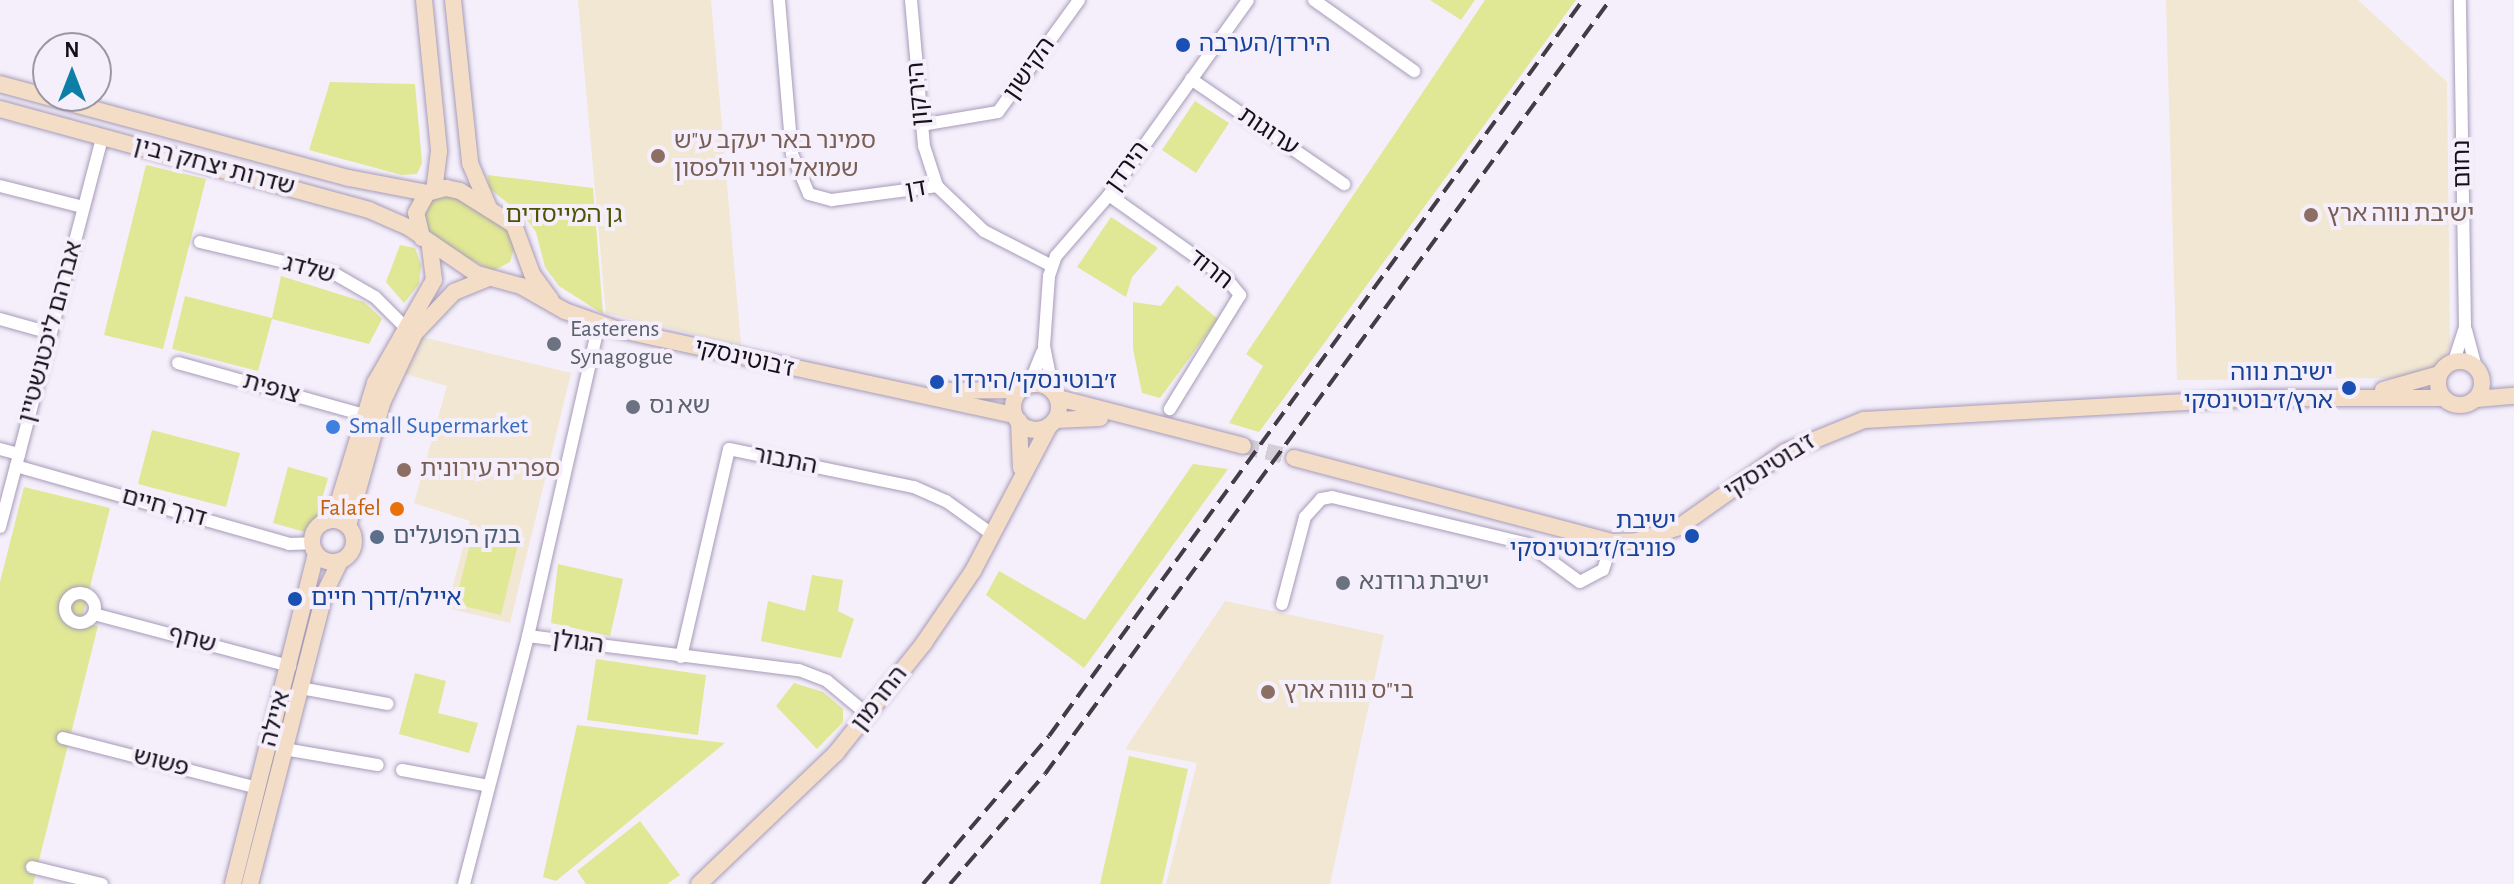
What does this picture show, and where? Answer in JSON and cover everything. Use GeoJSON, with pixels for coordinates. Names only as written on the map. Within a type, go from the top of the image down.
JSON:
{"type":"FeatureCollection","features":[{"type":"Feature","properties":{"kind":"street"},"geometry":{"type":"LineString","coordinates":[[424,0],[439,151],[430,191],[416,213],[434,280],[404,326],[364,415],[338,504],[327,521],[317,527],[314,548],[340,561],[354,544],[348,526],[388,388],[415,333],[454,292],[518,268],[524,246]]}},
{"type":"Feature","properties":{"kind":"street"},"geometry":{"type":"LineString","coordinates":[[453,0],[470,163],[489,208]]}},
{"type":"Feature","properties":{"kind":"street","name":"דן"},"geometry":{"type":"LineString","coordinates":[[779,0],[792,154],[809,194],[832,200],[937,186],[970,221],[1052,266]]}},
{"type":"Feature","properties":{"kind":"street","name":"הירקון"},"geometry":{"type":"LineString","coordinates":[[911,0],[921,125],[937,186]]}},
{"type":"Feature","properties":{"kind":"street","name":"הקישון"},"geometry":{"type":"LineString","coordinates":[[921,125],[998,112],[1079,0]]}},
{"type":"Feature","properties":{"kind":"street","name":"הירדן"},"geometry":{"type":"LineString","coordinates":[[1052,266],[1109,195],[1248,0]]}},
{"type":"Feature","properties":{"kind":"street"},"geometry":{"type":"LineString","coordinates":[[1314,0],[1414,71]]}},
{"type":"Feature","properties":{"kind":"street","name":"נחום"},"geometry":{"type":"LineString","coordinates":[[2460,0],[2465,327],[2479,374]]}},
{"type":"Feature","properties":{"kind":"street","name":"ערוגות"},"geometry":{"type":"LineString","coordinates":[[1191,79],[1344,184]]}},
{"type":"Feature","properties":{"kind":"street","name":"שדרות יצחק רבין"},"geometry":{"type":"LineString","coordinates":[[0,84],[349,178],[430,191],[460,191],[489,208]]}},
{"type":"Feature","properties":{"kind":"street","name":"שדרות יצחק רבין"},"geometry":{"type":"LineString","coordinates":[[0,109],[342,202],[408,227],[426,242],[492,279]]}},
{"type":"Feature","properties":{"kind":"street","name":"אברהם ליכטנשטיין"},"geometry":{"type":"LineString","coordinates":[[0,527],[102,137]]}},
{"type":"Feature","properties":{"kind":"street"},"geometry":{"type":"LineString","coordinates":[[0,186],[83,207]]}},
{"type":"Feature","properties":{"kind":"street","name":"חרוד"},"geometry":{"type":"LineString","coordinates":[[1109,195],[1234,284],[1240,295],[1170,409]]}},
{"type":"Feature","properties":{"kind":"street","name":"ז'בוטינסקי"},"geometry":{"type":"LineString","coordinates":[[489,208],[514,225],[532,274],[565,311]]}},
{"type":"Feature","properties":{"kind":"street","name":"שלדג"},"geometry":{"type":"LineString","coordinates":[[200,242],[335,274],[375,297],[404,326]]}},
{"type":"Feature","properties":{"kind":"street"},"geometry":{"type":"LineString","coordinates":[[1025,387],[1044,346],[1052,266]]}},
{"type":"Feature","properties":{"kind":"street","name":"ז'בוטינסקי"},"geometry":{"type":"LineString","coordinates":[[492,279],[521,286],[565,311],[599,324],[1017,418],[1037,430],[1052,423]]}},
{"type":"Feature","properties":{"kind":"street"},"geometry":{"type":"LineString","coordinates":[[0,319],[50,333]]}},
{"type":"Feature","properties":{"kind":"street"},"geometry":{"type":"LineString","coordinates":[[528,636],[599,324]]}},
{"type":"Feature","properties":{"kind":"street","name":"נחום"},"geometry":{"type":"LineString","coordinates":[[2454,361],[2465,327]]}},
{"type":"Feature","properties":{"kind":"street"},"geometry":{"type":"LineString","coordinates":[[1044,346],[1056,394],[1052,423],[1126,419]]}},
{"type":"Feature","properties":{"kind":"street"},"geometry":{"type":"LineString","coordinates":[[2454,361],[2514,394],[2476,399],[2458,405],[2443,398],[2439,374],[2454,361]]}},
{"type":"Feature","properties":{"kind":"street","name":"צופית"},"geometry":{"type":"LineString","coordinates":[[178,363],[364,415]]}},
{"type":"Feature","properties":{"kind":"street","name":"ז'בוטינסקי"},"geometry":{"type":"LineString","coordinates":[[2361,394],[2439,374]]}},
{"type":"Feature","properties":{"kind":"street"},"geometry":{"type":"LineString","coordinates":[[2476,399],[2479,374]]}},
{"type":"Feature","properties":{"kind":"street","name":"ז'בוטינסקי"},"geometry":{"type":"LineString","coordinates":[[880,389],[1025,387],[1056,394]]}},
{"type":"Feature","properties":{"kind":"street","name":"החרמון"},"geometry":{"type":"LineString","coordinates":[[1019,482],[1023,438],[1017,418],[1025,387]]}},
{"type":"Feature","properties":{"kind":"street"},"geometry":{"type":"LineString","coordinates":[[1056,394],[1126,419],[1243,446]]}},
{"type":"Feature","properties":{"kind":"street","name":"ז'בוטינסקי"},"geometry":{"type":"LineString","coordinates":[[1294,458],[1612,542],[1662,536],[1785,452],[1864,420],[2361,394],[2443,398]]}},
{"type":"Feature","properties":{"kind":"street","name":"החרמון"},"geometry":{"type":"LineString","coordinates":[[699,884],[772,819],[868,715],[924,643],[992,534],[1052,423]]}},
{"type":"Feature","properties":{"kind":"street","name":"דרך חיים"},"geometry":{"type":"LineString","coordinates":[[0,449],[17,460],[289,544],[314,548]]}},
{"type":"Feature","properties":{"kind":"street","name":"התבור"},"geometry":{"type":"LineString","coordinates":[[681,657],[729,449],[914,487],[946,501],[992,534]]}},
{"type":"Feature","properties":{"kind":"street"},"geometry":{"type":"LineString","coordinates":[[1282,604],[1305,517],[1321,499],[1332,497],[1528,544],[1580,582],[1603,570],[1612,542]]}},
{"type":"Feature","properties":{"kind":"street"},"geometry":{"type":"LineString","coordinates":[[327,521],[348,526]]}},
{"type":"Feature","properties":{"kind":"street","name":"איילה"},"geometry":{"type":"LineString","coordinates":[[233,884],[290,666],[314,548]]}},
{"type":"Feature","properties":{"kind":"street","name":"איילה"},"geometry":{"type":"LineString","coordinates":[[250,884],[325,592],[340,561]]}},
{"type":"Feature","properties":{"kind":"street","name":"שחף"},"geometry":{"type":"LineString","coordinates":[[94,614],[290,666]]}},
{"type":"Feature","properties":{"kind":"street","name":"הגולן"},"geometry":{"type":"LineString","coordinates":[[464,884],[528,636],[799,670],[827,681],[868,715]]}},
{"type":"Feature","properties":{"kind":"street"},"geometry":{"type":"LineString","coordinates":[[300,688],[388,704]]}},
{"type":"Feature","properties":{"kind":"street","name":"פשוש"},"geometry":{"type":"LineString","coordinates":[[63,738],[258,788]]}},
{"type":"Feature","properties":{"kind":"street"},"geometry":{"type":"LineString","coordinates":[[284,749],[378,765]]}},
{"type":"Feature","properties":{"kind":"street"},"geometry":{"type":"LineString","coordinates":[[402,770],[489,786]]}},
{"type":"Feature","properties":{"kind":"street"},"geometry":{"type":"LineString","coordinates":[[32,867],[102,884]]}},
{"type":"Feature","properties":{"kind":"shaded area","name":"סמינר באר יעקב ע\"ש שמואל ופני וולפסון"},"geometry":{"type":"Polygon","coordinates":[[[578,0],[711,0],[741,345],[606,313],[578,0]]]}},
{"type":"Feature","properties":{"kind":"shaded area","name":"ישיבת נווה ארץ"},"geometry":{"type":"Polygon","coordinates":[[[2166,0],[2358,0],[2447,82],[2450,347],[2441,366],[2402,378],[2177,380],[2166,0]]]}},
{"type":"Feature","properties":{"kind":"shaded area"},"geometry":{"type":"Polygon","coordinates":[[[422,337],[571,373],[510,623],[447,608],[470,521],[414,503],[447,386],[405,374],[422,337]]]}},
{"type":"Feature","properties":{"kind":"shaded area","name":"בי\"ס נווה ארץ"},"geometry":{"type":"Polygon","coordinates":[[[1225,601],[1384,635],[1330,884],[1166,884],[1197,763],[1125,749],[1225,601]]]}},
{"type":"Feature","properties":{"kind":"green space"},"geometry":{"type":"Polygon","coordinates":[[[1430,0],[1475,0],[1461,20],[1430,0]]]}},
{"type":"Feature","properties":{"kind":"green space"},"geometry":{"type":"Polygon","coordinates":[[[1485,0],[1576,0],[1259,432],[1229,423],[1263,366],[1246,354],[1485,0]]]}},
{"type":"Feature","properties":{"kind":"green space"},"geometry":{"type":"Polygon","coordinates":[[[330,82],[415,84],[422,163],[417,174],[402,175],[309,150],[330,82]]]}},
{"type":"Feature","properties":{"kind":"green space"},"geometry":{"type":"Polygon","coordinates":[[[1195,101],[1229,123],[1196,173],[1162,150],[1195,101]]]}},
{"type":"Feature","properties":{"kind":"green space"},"geometry":{"type":"Polygon","coordinates":[[[146,165],[206,179],[163,349],[104,335],[146,165]]]}},
{"type":"Feature","properties":{"kind":"green space","name":"גן המייסדים"},"geometry":{"type":"Polygon","coordinates":[[[487,175],[593,188],[603,314],[559,286],[545,267],[536,232],[524,216],[490,189],[487,175]]]}},
{"type":"Feature","properties":{"kind":"green space"},"geometry":{"type":"Polygon","coordinates":[[[435,195],[455,197],[508,229],[515,245],[510,262],[493,271],[432,239],[422,221],[424,206],[435,195]]]}},
{"type":"Feature","properties":{"kind":"green space"},"geometry":{"type":"Polygon","coordinates":[[[1111,217],[1158,248],[1132,277],[1126,297],[1077,267],[1111,217]]]}},
{"type":"Feature","properties":{"kind":"green space"},"geometry":{"type":"Polygon","coordinates":[[[400,245],[415,248],[421,265],[419,284],[404,303],[386,282],[400,245]]]}},
{"type":"Feature","properties":{"kind":"green space"},"geometry":{"type":"Polygon","coordinates":[[[281,276],[364,302],[382,319],[369,344],[272,319],[258,371],[172,349],[185,296],[272,318],[281,276]]]}},
{"type":"Feature","properties":{"kind":"green space"},"geometry":{"type":"Polygon","coordinates":[[[1177,285],[1218,319],[1160,398],[1142,393],[1133,349],[1133,302],[1161,306],[1177,285]]]}},
{"type":"Feature","properties":{"kind":"green space"},"geometry":{"type":"Polygon","coordinates":[[[152,430],[240,453],[226,507],[138,484],[152,430]]]}},
{"type":"Feature","properties":{"kind":"green space"},"geometry":{"type":"Polygon","coordinates":[[[1193,464],[1228,469],[1084,668],[986,595],[999,571],[1085,620],[1193,464]]]}},
{"type":"Feature","properties":{"kind":"green space"},"geometry":{"type":"Polygon","coordinates":[[[288,467],[328,478],[312,534],[273,523],[288,467]]]}},
{"type":"Feature","properties":{"kind":"green space"},"geometry":{"type":"Polygon","coordinates":[[[24,487],[110,508],[81,622],[98,626],[33,884],[0,884],[0,582],[24,487]]]}},
{"type":"Feature","properties":{"kind":"green space"},"geometry":{"type":"Polygon","coordinates":[[[473,533],[518,544],[501,615],[455,604],[473,533]]]}},
{"type":"Feature","properties":{"kind":"green space"},"geometry":{"type":"Polygon","coordinates":[[[558,564],[623,579],[610,636],[551,623],[558,564]]]}},
{"type":"Feature","properties":{"kind":"green space"},"geometry":{"type":"Polygon","coordinates":[[[812,575],[843,580],[838,611],[854,619],[841,658],[761,641],[768,601],[805,611],[812,575]]]}},
{"type":"Feature","properties":{"kind":"green space"},"geometry":{"type":"Polygon","coordinates":[[[596,659],[706,675],[698,735],[587,720],[596,659]]]}},
{"type":"Feature","properties":{"kind":"green space"},"geometry":{"type":"Polygon","coordinates":[[[415,673],[446,681],[438,713],[478,723],[469,753],[399,734],[415,673]]]}},
{"type":"Feature","properties":{"kind":"green space"},"geometry":{"type":"Polygon","coordinates":[[[794,683],[823,692],[843,709],[843,722],[817,749],[776,706],[794,683]]]}},
{"type":"Feature","properties":{"kind":"green space"},"geometry":{"type":"Polygon","coordinates":[[[577,725],[725,743],[556,881],[543,877],[577,725]]]}},
{"type":"Feature","properties":{"kind":"green space"},"geometry":{"type":"Polygon","coordinates":[[[1129,756],[1188,769],[1162,884],[1100,884],[1129,756]]]}},
{"type":"Feature","properties":{"kind":"green space"},"geometry":{"type":"Polygon","coordinates":[[[640,821],[680,875],[667,884],[586,884],[577,871],[640,821]]]}},
{"type":"Feature","properties":{"kind":"tunnel"},"geometry":{"type":"LineString","coordinates":[[1243,446],[1294,458]]}},
{"type":"Feature","properties":{"kind":"railway"},"geometry":{"type":"LineString","coordinates":[[923,884],[1049,736],[1583,0]]}},
{"type":"Feature","properties":{"kind":"railway"},"geometry":{"type":"LineString","coordinates":[[950,884],[1045,774],[1610,0]]}},
{"type":"Feature","properties":{"kind":"place","name":"הירדן/הערבה"},"geometry":{"type":"Point","coordinates":[1183,45]}},
{"type":"Feature","properties":{"kind":"place","name":"סמינר באר יעקב ע\"ש שמואל ופני וולפסון"},"geometry":{"type":"Point","coordinates":[658,156]}},
{"type":"Feature","properties":{"kind":"place","name":"ישיבת נווה ארץ"},"geometry":{"type":"Point","coordinates":[2311,215]}},
{"type":"Feature","properties":{"kind":"place","name":"Easterens Synagogue"},"geometry":{"type":"Point","coordinates":[554,344]}},
{"type":"Feature","properties":{"kind":"place","name":"ז׳בוטינסקי/הירדן"},"geometry":{"type":"Point","coordinates":[937,382]}},
{"type":"Feature","properties":{"kind":"place","name":"ישיבת נווה ארץ/ז׳בוטינסקי"},"geometry":{"type":"Point","coordinates":[2349,388]}},
{"type":"Feature","properties":{"kind":"place","name":"שא נס"},"geometry":{"type":"Point","coordinates":[633,407]}},
{"type":"Feature","properties":{"kind":"place","name":"Small Supermarket"},"geometry":{"type":"Point","coordinates":[333,427]}},
{"type":"Feature","properties":{"kind":"place","name":"ספריה עירונית"},"geometry":{"type":"Point","coordinates":[404,470]}},
{"type":"Feature","properties":{"kind":"place","name":"Falafel"},"geometry":{"type":"Point","coordinates":[397,509]}},
{"type":"Feature","properties":{"kind":"place","name":"ישיבת פוניבז/ז׳בוטינסקי"},"geometry":{"type":"Point","coordinates":[1692,536]}},
{"type":"Feature","properties":{"kind":"place","name":"בנק הפועלים"},"geometry":{"type":"Point","coordinates":[377,537]}},
{"type":"Feature","properties":{"kind":"place","name":"ישיבת גרודנא"},"geometry":{"type":"Point","coordinates":[1343,583]}},
{"type":"Feature","properties":{"kind":"place","name":"איילה/דרך חיים"},"geometry":{"type":"Point","coordinates":[295,599]}},
{"type":"Feature","properties":{"kind":"place","name":"בי\"ס נווה ארץ"},"geometry":{"type":"Point","coordinates":[1268,692]}}]}
